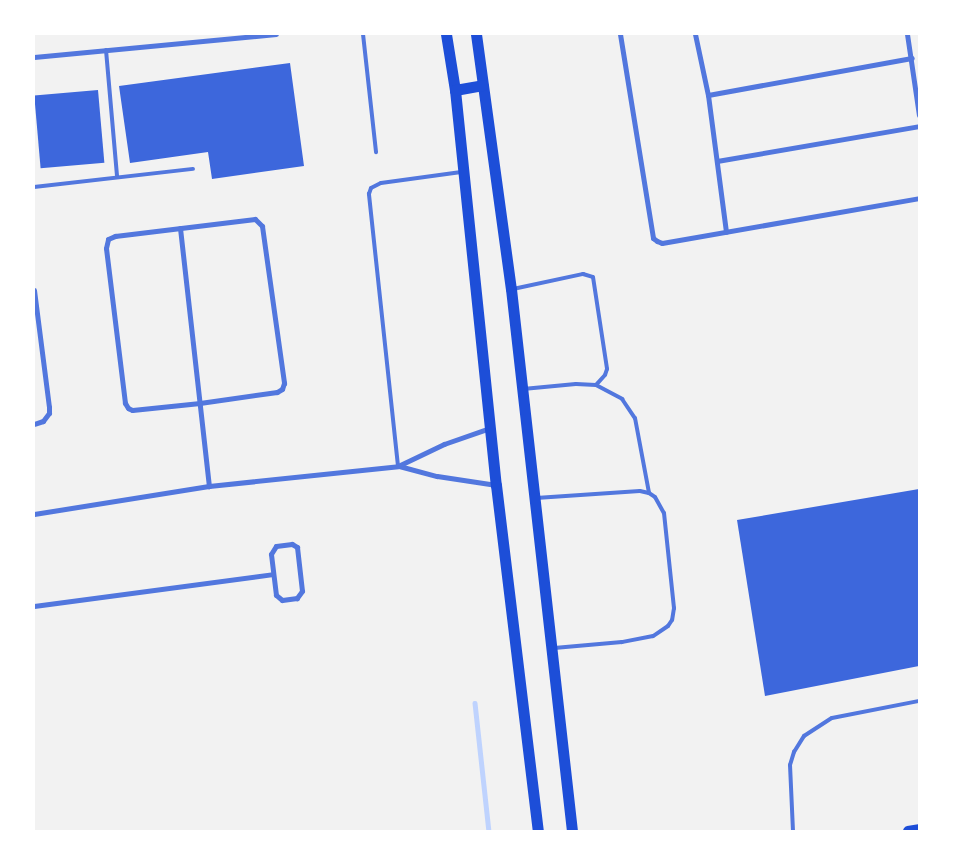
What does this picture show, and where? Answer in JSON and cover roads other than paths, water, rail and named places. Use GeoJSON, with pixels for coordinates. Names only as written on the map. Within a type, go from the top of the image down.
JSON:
{"type":"FeatureCollection","features":[{"type":"Feature","properties":{"kind":"highway"},"geometry":{"type":"LineString","coordinates":[[446,34],[455,90],[496,485],[538,831]]}},
{"type":"Feature","properties":{"kind":"highway"},"geometry":{"type":"LineString","coordinates":[[476,34],[511,289],[572,831]]}},
{"type":"Feature","properties":{"kind":"highway"},"geometry":{"type":"LineString","coordinates":[[455,90],[483,85]]}},
{"type":"Feature","properties":{"kind":"main road"},"geometry":{"type":"LineString","coordinates":[[908,831],[919,830]]}},
{"type":"Feature","properties":{"kind":"street"},"geometry":{"type":"LineString","coordinates":[[34,57],[276,34]]}},
{"type":"Feature","properties":{"kind":"street"},"geometry":{"type":"LineString","coordinates":[[620,34],[653,238],[662,243],[919,198]]}},
{"type":"Feature","properties":{"kind":"street"},"geometry":{"type":"LineString","coordinates":[[695,34],[708,95],[726,232]]}},
{"type":"Feature","properties":{"kind":"street"},"geometry":{"type":"LineString","coordinates":[[907,34],[919,115]]}},
{"type":"Feature","properties":{"kind":"street"},"geometry":{"type":"LineString","coordinates":[[708,95],[912,58]]}},
{"type":"Feature","properties":{"kind":"street"},"geometry":{"type":"LineString","coordinates":[[717,161],[919,126]]}},
{"type":"Feature","properties":{"kind":"street"},"geometry":{"type":"LineString","coordinates":[[255,219],[262,223],[284,383],[282,389],[277,392],[200,403],[132,410],[126,406],[106,248],[108,239],[115,236],[255,219]]}},
{"type":"Feature","properties":{"kind":"street"},"geometry":{"type":"LineString","coordinates":[[180,228],[209,486]]}},
{"type":"Feature","properties":{"kind":"street"},"geometry":{"type":"LineString","coordinates":[[34,290],[49,413],[43,422],[34,424]]}},
{"type":"Feature","properties":{"kind":"street"},"geometry":{"type":"LineString","coordinates":[[34,514],[209,486],[398,466],[444,444],[491,428]]}},
{"type":"Feature","properties":{"kind":"street"},"geometry":{"type":"LineString","coordinates":[[398,466],[437,476],[496,485]]}},
{"type":"Feature","properties":{"kind":"street"},"geometry":{"type":"LineString","coordinates":[[294,544],[297,548],[302,591],[300,596],[279,598],[273,574],[272,551],[276,546],[294,544]]}},
{"type":"Feature","properties":{"kind":"street"},"geometry":{"type":"LineString","coordinates":[[34,606],[273,574]]}},
{"type":"Feature","properties":{"kind":"lane"},"geometry":{"type":"LineString","coordinates":[[363,34],[376,152]]}},
{"type":"Feature","properties":{"kind":"lane"},"geometry":{"type":"LineString","coordinates":[[106,50],[117,177]]}},
{"type":"Feature","properties":{"kind":"lane"},"geometry":{"type":"LineString","coordinates":[[34,187],[193,169]]}},
{"type":"Feature","properties":{"kind":"lane"},"geometry":{"type":"LineString","coordinates":[[398,466],[369,194],[371,188],[381,183],[464,172]]}},
{"type":"Feature","properties":{"kind":"lane"},"geometry":{"type":"LineString","coordinates":[[511,289],[583,274],[593,277],[607,369],[605,375],[596,385]]}},
{"type":"Feature","properties":{"kind":"lane"},"geometry":{"type":"LineString","coordinates":[[521,389],[576,384],[596,385],[622,399],[635,418],[649,493]]}},
{"type":"Feature","properties":{"kind":"lane"},"geometry":{"type":"LineString","coordinates":[[534,498],[640,491],[649,493],[656,498],[664,513],[674,608],[672,620],[661,632],[653,636],[622,642],[551,648]]}},
{"type":"Feature","properties":{"kind":"lane"},"geometry":{"type":"LineString","coordinates":[[793,831],[790,810],[790,765],[794,752],[804,736],[832,718],[919,701]]}},
{"type":"Feature","properties":{"kind":"waterway"},"geometry":{"type":"LineString","coordinates":[[475,703],[489,831]]}}]}
